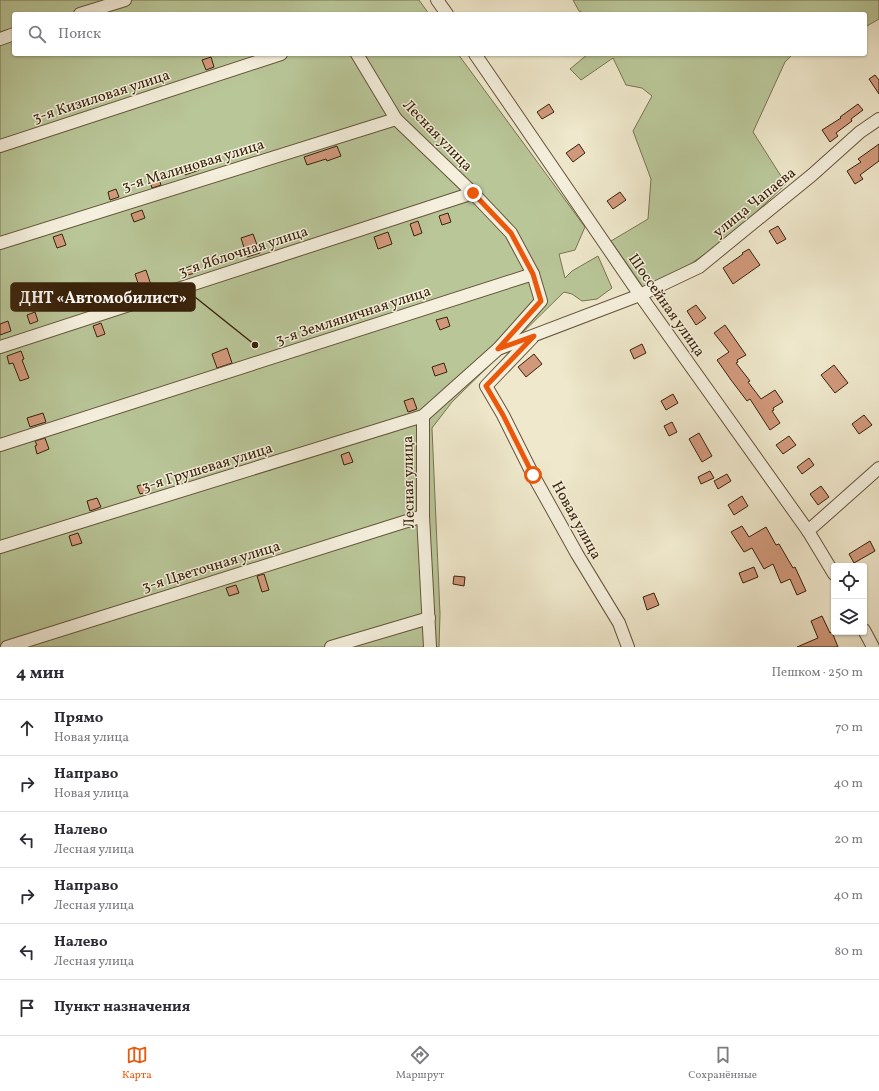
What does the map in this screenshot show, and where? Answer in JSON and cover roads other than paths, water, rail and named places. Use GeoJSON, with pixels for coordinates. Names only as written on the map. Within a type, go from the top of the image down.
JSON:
{"type":"FeatureCollection","features":[{"type":"Feature","properties":{"kind":"street"},"geometry":{"type":"LineString","coordinates":[[86,12],[125,0]]}},
{"type":"Feature","properties":{"kind":"street"},"geometry":{"type":"LineString","coordinates":[[437,0],[446,12]]}},
{"type":"Feature","properties":{"kind":"street"},"geometry":{"type":"LineString","coordinates":[[0,39],[12,35]]}},
{"type":"Feature","properties":{"kind":"street","name":"3-я Кизиловая улица"},"geometry":{"type":"LineString","coordinates":[[0,146],[275,56]]}},
{"type":"Feature","properties":{"kind":"street","name":"Лесная улица"},"geometry":{"type":"LineString","coordinates":[[357,56],[396,119],[473,193],[511,233],[533,274],[541,301],[498,349],[423,416],[423,516],[430,647]]}},
{"type":"Feature","properties":{"kind":"street","name":"Шоссейная улица"},"geometry":{"type":"LineString","coordinates":[[476,56],[640,295],[808,531],[831,569]]}},
{"type":"Feature","properties":{"kind":"street","name":"3-я Малиновая улица"},"geometry":{"type":"LineString","coordinates":[[0,243],[396,119]]}},
{"type":"Feature","properties":{"kind":"street","name":"улица Чапаева"},"geometry":{"type":"LineString","coordinates":[[640,295],[699,267],[812,175],[860,132],[879,119]]}},
{"type":"Feature","properties":{"kind":"street","name":"3-я Яблочная улица"},"geometry":{"type":"LineString","coordinates":[[0,347],[473,193]]}},
{"type":"Feature","properties":{"kind":"street","name":"3-я Земляничная улица"},"geometry":{"type":"LineString","coordinates":[[0,445],[533,274]]}},
{"type":"Feature","properties":{"kind":"street","name":"Лесная улица"},"geometry":{"type":"LineString","coordinates":[[498,349],[640,295]]}},
{"type":"Feature","properties":{"kind":"street","name":"Новая улица"},"geometry":{"type":"LineString","coordinates":[[534,336],[486,386],[503,415],[533,475],[618,623],[628,647]]}},
{"type":"Feature","properties":{"kind":"street","name":"3-я Грушевая улица"},"geometry":{"type":"LineString","coordinates":[[0,547],[423,416]]}},
{"type":"Feature","properties":{"kind":"street"},"geometry":{"type":"LineString","coordinates":[[808,531],[879,468]]}},
{"type":"Feature","properties":{"kind":"street","name":"3-я Цветочная улица"},"geometry":{"type":"LineString","coordinates":[[7,647],[423,516]]}},
{"type":"Feature","properties":{"kind":"street"},"geometry":{"type":"LineString","coordinates":[[331,647],[429,618]]}},
{"type":"Feature","properties":{"kind":"street"},"geometry":{"type":"LineString","coordinates":[[867,635],[873,647]]}},
{"type":"Feature","properties":{"kind":"place","name":"ДНТ «Автомобилист»"},"geometry":{"type":"Point","coordinates":[255,345]}}]}
